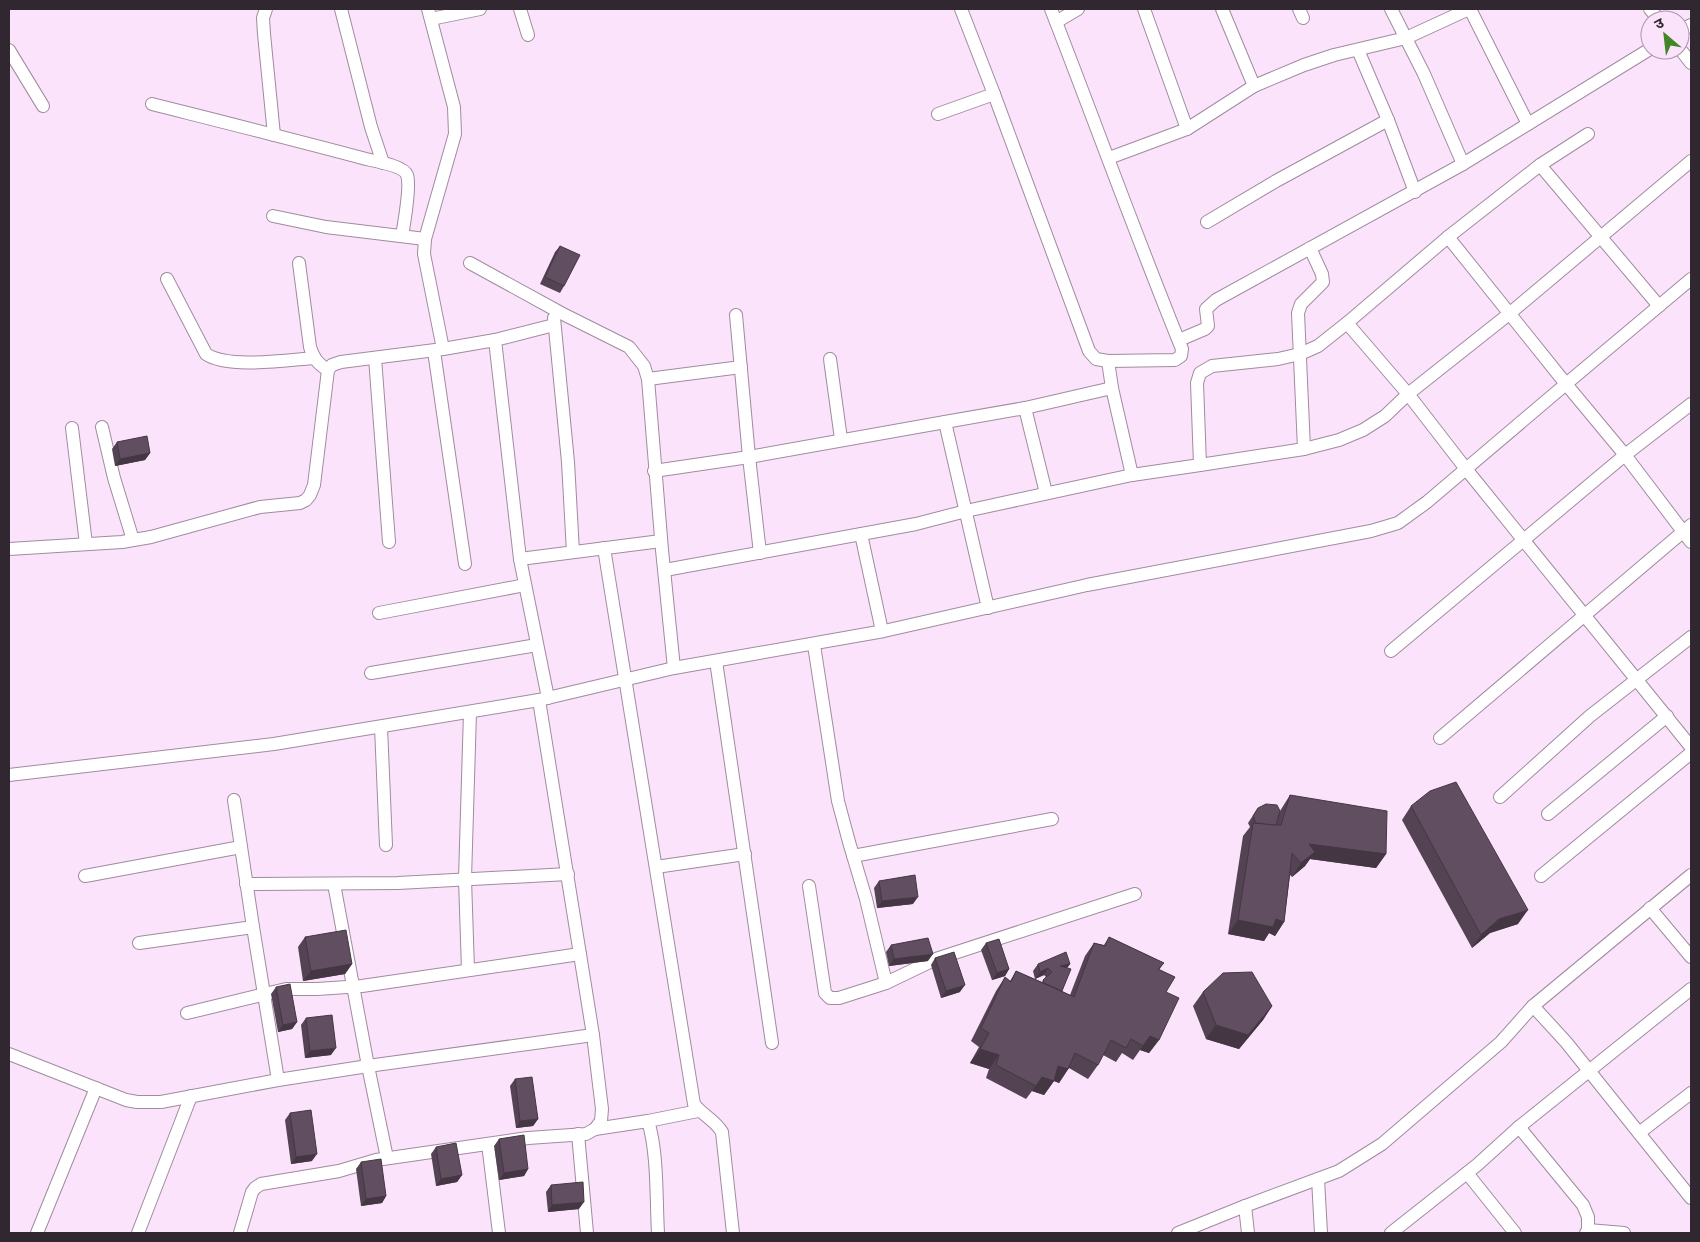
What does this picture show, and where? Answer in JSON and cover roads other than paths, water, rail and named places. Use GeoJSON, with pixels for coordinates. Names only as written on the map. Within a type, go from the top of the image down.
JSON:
{"type":"FeatureCollection","features":[{"type":"Feature","properties":{"kind":"street"},"geometry":{"type":"LineString","coordinates":[[266,9],[264,34],[274,135]]}},
{"type":"Feature","properties":{"kind":"street"},"geometry":{"type":"LineString","coordinates":[[341,9],[371,127],[383,164]]}},
{"type":"Feature","properties":{"kind":"street"},"geometry":{"type":"LineString","coordinates":[[464,564],[439,350],[424,254],[425,239],[455,134],[456,121],[429,14],[480,9]]}},
{"type":"Feature","properties":{"kind":"street"},"geometry":{"type":"LineString","coordinates":[[520,9],[528,35]]}},
{"type":"Feature","properties":{"kind":"street"},"geometry":{"type":"LineString","coordinates":[[961,9],[1089,351],[1096,359],[1108,361],[1175,360],[1181,356],[1182,348],[1156,287],[1109,158],[1051,9]]}},
{"type":"Feature","properties":{"kind":"street"},"geometry":{"type":"LineString","coordinates":[[1056,22],[1078,9]]}},
{"type":"Feature","properties":{"kind":"street"},"geometry":{"type":"LineString","coordinates":[[1144,9],[1188,129]]}},
{"type":"Feature","properties":{"kind":"street"},"geometry":{"type":"LineString","coordinates":[[1222,9],[1254,86]]}},
{"type":"Feature","properties":{"kind":"street"},"geometry":{"type":"LineString","coordinates":[[1390,9],[1424,74],[1463,164]]}},
{"type":"Feature","properties":{"kind":"street"},"geometry":{"type":"LineString","coordinates":[[1109,158],[1188,129],[1254,86],[1304,65],[1334,55],[1406,38],[1470,9],[1528,124]]}},
{"type":"Feature","properties":{"kind":"street"},"geometry":{"type":"LineString","coordinates":[[9,50],[43,106]]}},
{"type":"Feature","properties":{"kind":"street"},"geometry":{"type":"LineString","coordinates":[[1358,50],[1388,120],[1415,192]]}},
{"type":"Feature","properties":{"kind":"street"},"geometry":{"type":"LineString","coordinates":[[1179,340],[1208,326],[1206,309],[1209,304],[1415,192],[1640,55]]}},
{"type":"Feature","properties":{"kind":"street"},"geometry":{"type":"LineString","coordinates":[[938,114],[994,94]]}},
{"type":"Feature","properties":{"kind":"street"},"geometry":{"type":"LineString","coordinates":[[152,104],[404,170],[408,175],[408,185],[402,236]]}},
{"type":"Feature","properties":{"kind":"street"},"geometry":{"type":"LineString","coordinates":[[1207,222],[1276,181],[1388,120]]}},
{"type":"Feature","properties":{"kind":"street"},"geometry":{"type":"LineString","coordinates":[[1200,464],[1197,383],[1200,373],[1212,366],[1278,360],[1300,354],[1318,346],[1448,237],[1540,166],[1588,134]]}},
{"type":"Feature","properties":{"kind":"street"},"geometry":{"type":"LineString","coordinates":[[664,570],[916,524],[966,511],[1132,475],[1304,449],[1339,440],[1363,430],[1385,416],[1408,394],[1509,314],[1691,161]]}},
{"type":"Feature","properties":{"kind":"street"},"geometry":{"type":"LineString","coordinates":[[1540,166],[1659,306]]}},
{"type":"Feature","properties":{"kind":"street"},"geometry":{"type":"LineString","coordinates":[[273,216],[326,227],[425,239]]}},
{"type":"Feature","properties":{"kind":"street"},"geometry":{"type":"LineString","coordinates":[[1440,738],[1584,616],[1688,533],[1448,237]]}},
{"type":"Feature","properties":{"kind":"street"},"geometry":{"type":"LineString","coordinates":[[1304,449],[1298,313],[1301,304],[1322,282],[1322,274],[1310,248]]}},
{"type":"Feature","properties":{"kind":"street"},"geometry":{"type":"LineString","coordinates":[[300,263],[310,347],[318,364],[328,370]]}},
{"type":"Feature","properties":{"kind":"street"},"geometry":{"type":"LineString","coordinates":[[470,263],[629,347],[644,366],[648,379],[654,472],[674,668]]}},
{"type":"Feature","properties":{"kind":"street"},"geometry":{"type":"LineString","coordinates":[[167,278],[206,354],[211,358],[220,361],[251,362],[314,358]]}},
{"type":"Feature","properties":{"kind":"street"},"geometry":{"type":"LineString","coordinates":[[9,775],[274,744],[543,699],[674,668],[814,645],[1087,585],[1372,531],[1398,523],[1427,502],[1691,279]]}},
{"type":"Feature","properties":{"kind":"street"},"geometry":{"type":"LineString","coordinates":[[553,308],[568,462],[573,552]]}},
{"type":"Feature","properties":{"kind":"street"},"geometry":{"type":"LineString","coordinates":[[736,315],[760,552]]}},
{"type":"Feature","properties":{"kind":"street"},"geometry":{"type":"LineString","coordinates":[[1347,323],[1408,394],[1466,469],[1691,747]]}},
{"type":"Feature","properties":{"kind":"street"},"geometry":{"type":"LineString","coordinates":[[9,549],[132,540],[212,521],[260,507],[292,504],[306,500],[314,485],[328,370],[332,365],[341,362],[439,350],[495,340],[554,325]]}},
{"type":"Feature","properties":{"kind":"street"},"geometry":{"type":"LineString","coordinates":[[495,340],[520,559],[537,645],[568,874],[593,1035],[602,1108],[601,1121],[595,1129]]}},
{"type":"Feature","properties":{"kind":"street"},"geometry":{"type":"LineString","coordinates":[[375,358],[389,542]]}},
{"type":"Feature","properties":{"kind":"street"},"geometry":{"type":"LineString","coordinates":[[830,359],[841,439]]}},
{"type":"Feature","properties":{"kind":"street"},"geometry":{"type":"LineString","coordinates":[[1108,361],[1112,388],[1132,475]]}},
{"type":"Feature","properties":{"kind":"street"},"geometry":{"type":"LineString","coordinates":[[648,379],[740,367]]}},
{"type":"Feature","properties":{"kind":"street"},"geometry":{"type":"LineString","coordinates":[[654,472],[1025,408],[1112,388]]}},
{"type":"Feature","properties":{"kind":"street"},"geometry":{"type":"LineString","coordinates":[[1391,651],[1625,455],[1691,404]]}},
{"type":"Feature","properties":{"kind":"street"},"geometry":{"type":"LineString","coordinates":[[1025,408],[1046,493]]}},
{"type":"Feature","properties":{"kind":"street"},"geometry":{"type":"LineString","coordinates":[[945,422],[988,608]]}},
{"type":"Feature","properties":{"kind":"street"},"geometry":{"type":"LineString","coordinates":[[102,427],[132,540]]}},
{"type":"Feature","properties":{"kind":"street"},"geometry":{"type":"LineString","coordinates":[[72,428],[86,544]]}},
{"type":"Feature","properties":{"kind":"street"},"geometry":{"type":"LineString","coordinates":[[861,534],[882,631]]}},
{"type":"Feature","properties":{"kind":"street"},"geometry":{"type":"LineString","coordinates":[[520,559],[661,541]]}},
{"type":"Feature","properties":{"kind":"street"},"geometry":{"type":"LineString","coordinates":[[604,548],[694,1104],[698,1111],[717,1124],[722,1132],[733,1233]]}},
{"type":"Feature","properties":{"kind":"street"},"geometry":{"type":"LineString","coordinates":[[379,613],[526,585]]}},
{"type":"Feature","properties":{"kind":"street"},"geometry":{"type":"LineString","coordinates":[[1500,797],[1590,716],[1691,637]]}},
{"type":"Feature","properties":{"kind":"street"},"geometry":{"type":"LineString","coordinates":[[371,673],[537,645]]}},
{"type":"Feature","properties":{"kind":"street"},"geometry":{"type":"LineString","coordinates":[[814,645],[838,801],[866,899],[886,982]]}},
{"type":"Feature","properties":{"kind":"street"},"geometry":{"type":"LineString","coordinates":[[716,661],[772,1044]]}},
{"type":"Feature","properties":{"kind":"street"},"geometry":{"type":"LineString","coordinates":[[468,970],[465,880],[470,712]]}},
{"type":"Feature","properties":{"kind":"street"},"geometry":{"type":"LineString","coordinates":[[1548,814],[1667,716]]}},
{"type":"Feature","properties":{"kind":"street"},"geometry":{"type":"LineString","coordinates":[[381,727],[386,845]]}},
{"type":"Feature","properties":{"kind":"street"},"geometry":{"type":"LineString","coordinates":[[1541,876],[1691,753]]}},
{"type":"Feature","properties":{"kind":"street"},"geometry":{"type":"LineString","coordinates":[[234,800],[278,1080]]}},
{"type":"Feature","properties":{"kind":"street"},"geometry":{"type":"LineString","coordinates":[[853,856],[1052,819]]}},
{"type":"Feature","properties":{"kind":"street"},"geometry":{"type":"LineString","coordinates":[[85,876],[240,847]]}},
{"type":"Feature","properties":{"kind":"street"},"geometry":{"type":"LineString","coordinates":[[656,867],[745,854]]}},
{"type":"Feature","properties":{"kind":"street"},"geometry":{"type":"LineString","coordinates":[[246,884],[398,883],[568,874]]}},
{"type":"Feature","properties":{"kind":"street"},"geometry":{"type":"LineString","coordinates":[[1178,1233],[1339,1171],[1382,1144],[1501,1042],[1534,1006],[1691,875]]}},
{"type":"Feature","properties":{"kind":"street"},"geometry":{"type":"LineString","coordinates":[[334,884],[387,1158]]}},
{"type":"Feature","properties":{"kind":"street"},"geometry":{"type":"LineString","coordinates":[[808,886],[825,993],[830,998],[839,998],[886,982],[936,959],[1135,894]]}},
{"type":"Feature","properties":{"kind":"street"},"geometry":{"type":"LineString","coordinates":[[1650,908],[1691,957]]}},
{"type":"Feature","properties":{"kind":"street"},"geometry":{"type":"LineString","coordinates":[[139,943],[253,927]]}},
{"type":"Feature","properties":{"kind":"street"},"geometry":{"type":"LineString","coordinates":[[187,1013],[286,989],[353,986],[580,954]]}},
{"type":"Feature","properties":{"kind":"street"},"geometry":{"type":"LineString","coordinates":[[1392,1233],[1691,988]]}},
{"type":"Feature","properties":{"kind":"street"},"geometry":{"type":"LineString","coordinates":[[1534,1006],[1691,1198]]}},
{"type":"Feature","properties":{"kind":"street"},"geometry":{"type":"LineString","coordinates":[[9,1054],[137,1102],[161,1102],[278,1080],[368,1066],[593,1035]]}},
{"type":"Feature","properties":{"kind":"street"},"geometry":{"type":"LineString","coordinates":[[37,1233],[96,1088]]}},
{"type":"Feature","properties":{"kind":"street"},"geometry":{"type":"LineString","coordinates":[[1639,1133],[1691,1093]]}},
{"type":"Feature","properties":{"kind":"street"},"geometry":{"type":"LineString","coordinates":[[138,1233],[191,1096]]}},
{"type":"Feature","properties":{"kind":"street"},"geometry":{"type":"LineString","coordinates":[[240,1233],[252,1192],[261,1184],[339,1171],[387,1158],[528,1138],[586,1134],[595,1129],[698,1111]]}},
{"type":"Feature","properties":{"kind":"street"},"geometry":{"type":"LineString","coordinates":[[648,1121],[654,1150],[658,1233]]}},
{"type":"Feature","properties":{"kind":"street"},"geometry":{"type":"LineString","coordinates":[[1519,1128],[1583,1205],[1588,1217],[1587,1232],[1624,1233]]}},
{"type":"Feature","properties":{"kind":"street"},"geometry":{"type":"LineString","coordinates":[[578,1134],[587,1233]]}},
{"type":"Feature","properties":{"kind":"street"},"geometry":{"type":"LineString","coordinates":[[488,1144],[499,1233]]}},
{"type":"Feature","properties":{"kind":"street"},"geometry":{"type":"LineString","coordinates":[[1467,1173],[1515,1233]]}},
{"type":"Feature","properties":{"kind":"street"},"geometry":{"type":"LineString","coordinates":[[1318,1179],[1321,1233]]}},
{"type":"Feature","properties":{"kind":"street"},"geometry":{"type":"LineString","coordinates":[[1245,1206],[1248,1233]]}}]}
